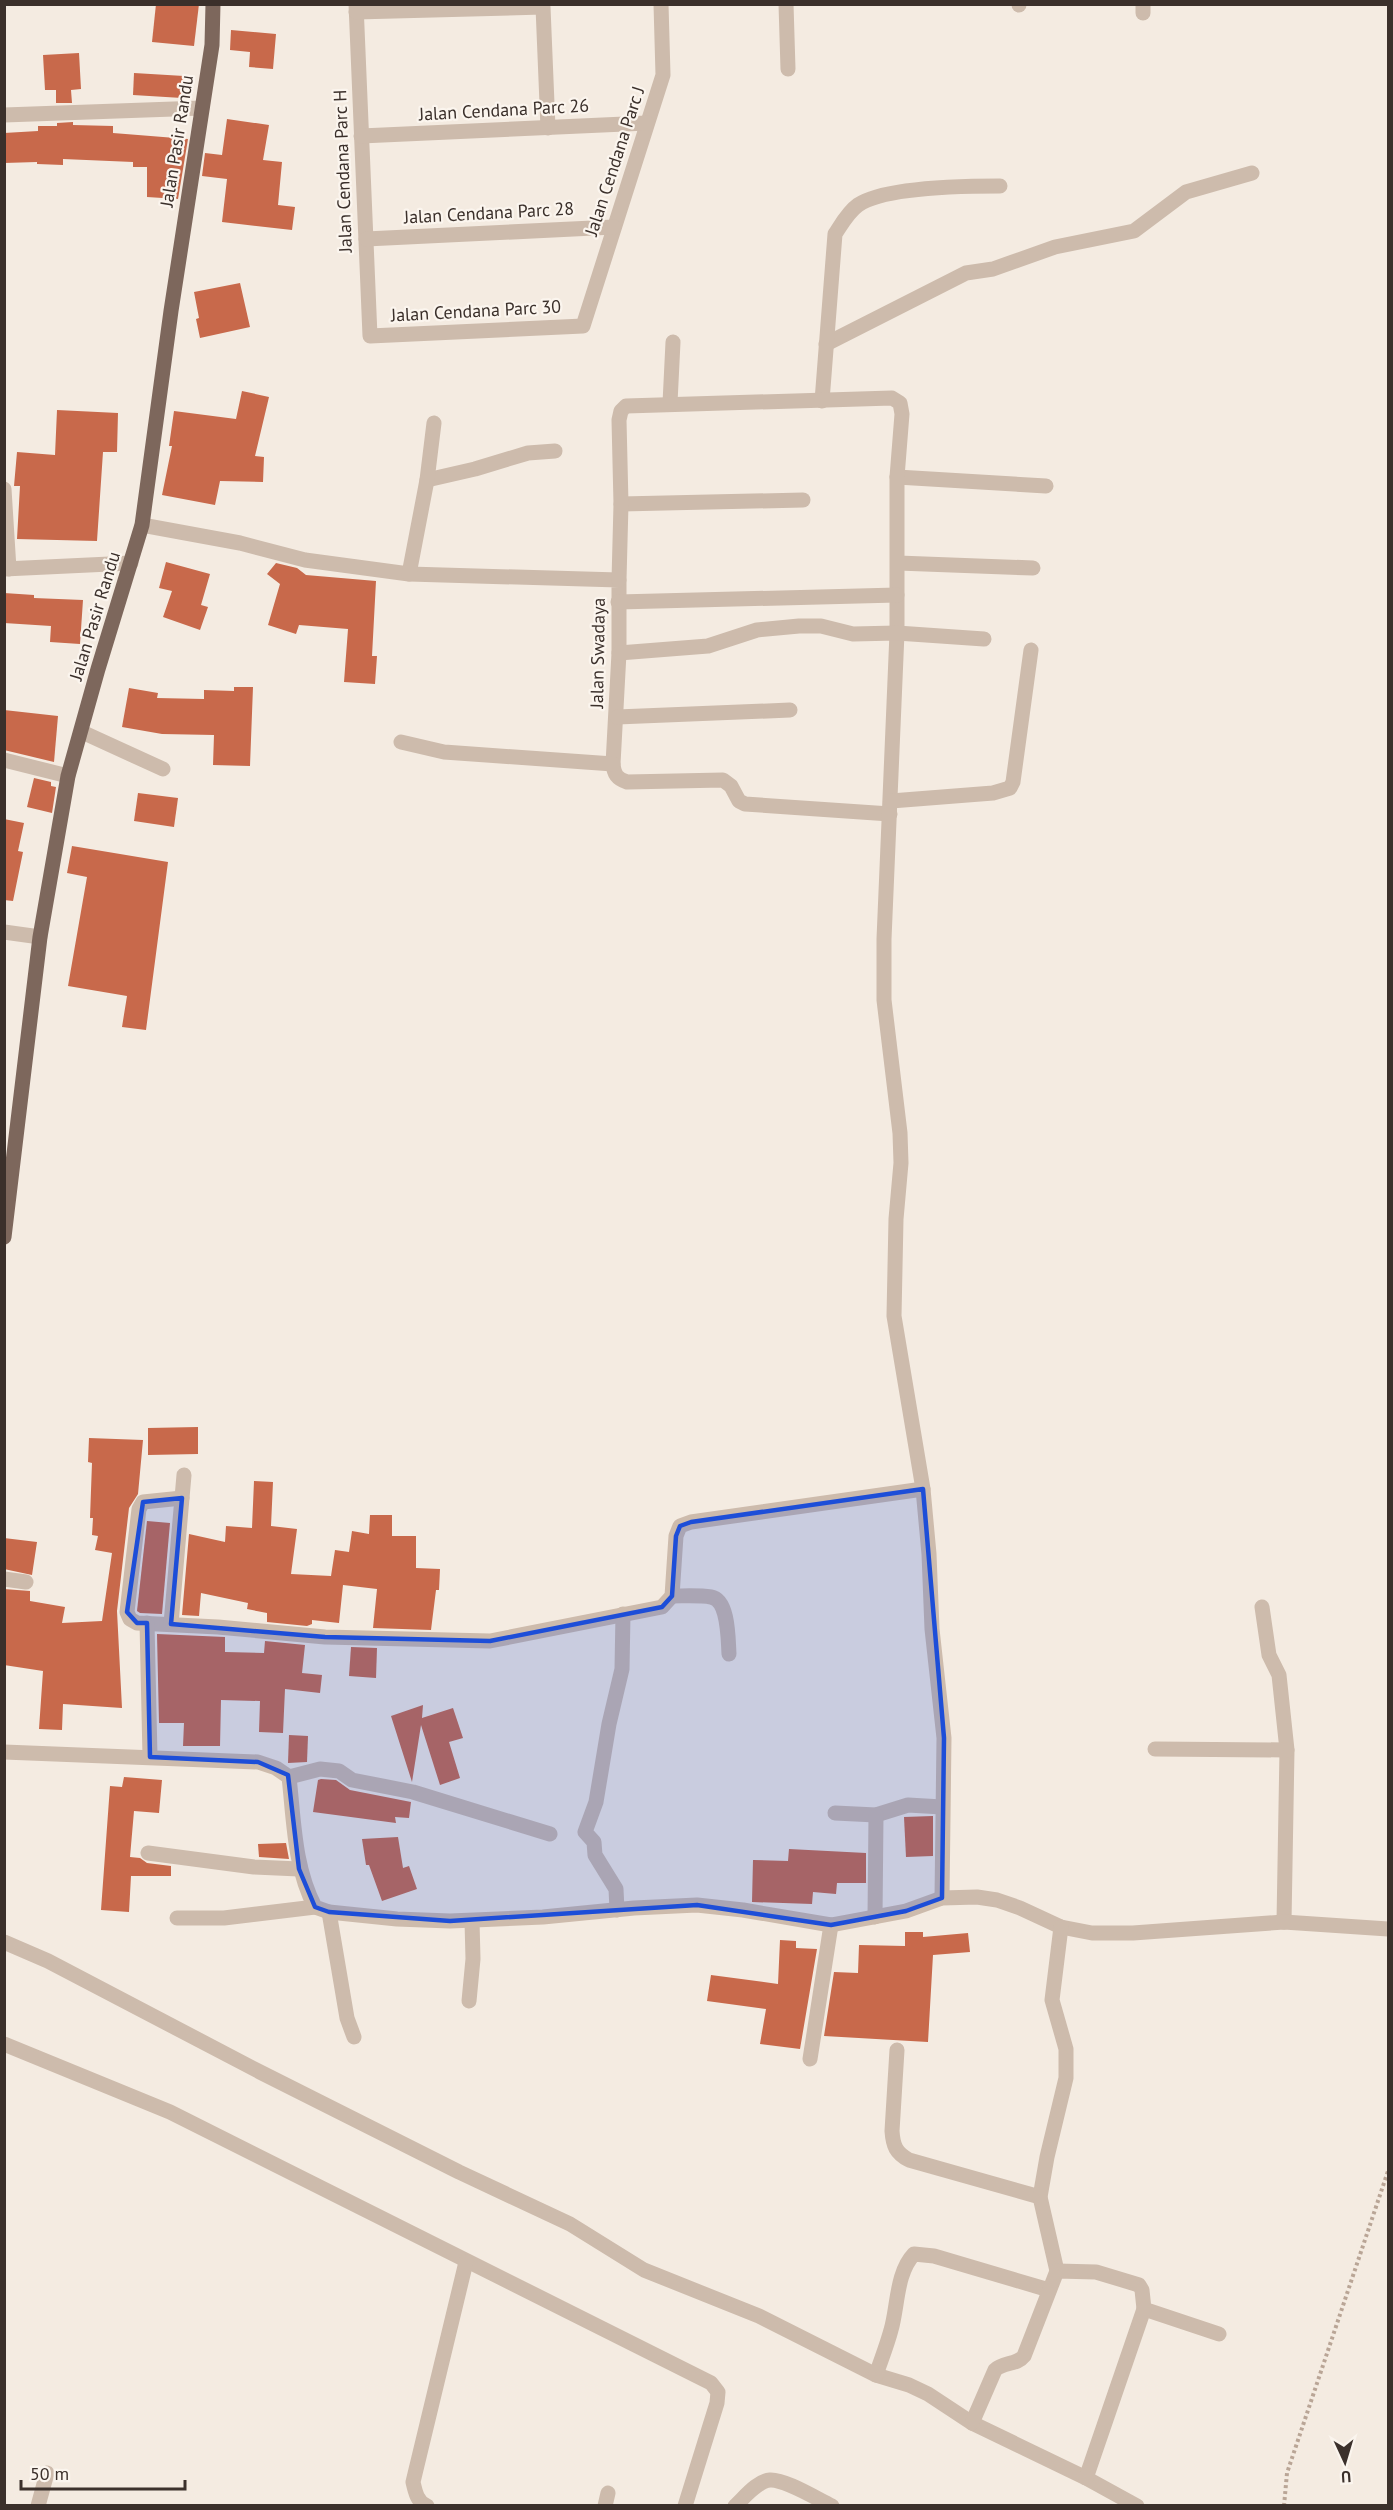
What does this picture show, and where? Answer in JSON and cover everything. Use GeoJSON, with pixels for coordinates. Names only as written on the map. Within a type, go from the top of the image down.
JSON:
{"type":"FeatureCollection","features":[{"type":"Feature","properties":{"kind":"main road","name":"Jalan Pasir Randu"},"geometry":{"type":"LineString","coordinates":[[4,1237],[40,937],[68,776],[142,525],[212,45],[213,4]]}},
{"type":"Feature","properties":{"kind":"street","name":"Jalan Cendana Parc J"},"geometry":{"type":"LineString","coordinates":[[583,326],[663,75],[661,4]]}},
{"type":"Feature","properties":{"kind":"street"},"geometry":{"type":"LineString","coordinates":[[786,4],[788,69]]}},
{"type":"Feature","properties":{"kind":"street"},"geometry":{"type":"LineString","coordinates":[[356,8],[543,7],[548,128]]}},
{"type":"Feature","properties":{"kind":"street","name":"Jalan Cendana Parc H"},"geometry":{"type":"LineString","coordinates":[[356,8],[369,336]]}},
{"type":"Feature","properties":{"kind":"street"},"geometry":{"type":"LineString","coordinates":[[4,115],[201,108]]}},
{"type":"Feature","properties":{"kind":"street","name":"Jalan Cendana Parc 26"},"geometry":{"type":"LineString","coordinates":[[361,136],[647,123]]}},
{"type":"Feature","properties":{"kind":"street"},"geometry":{"type":"LineString","coordinates":[[826,344],[966,273],[993,269],[1055,247],[1134,231],[1186,192],[1252,173]]}},
{"type":"Feature","properties":{"kind":"street"},"geometry":{"type":"LineString","coordinates":[[822,401],[835,234],[845,219],[858,205],[899,192],[1000,186]]}},
{"type":"Feature","properties":{"kind":"street","name":"Jalan Cendana Parc 28"},"geometry":{"type":"LineString","coordinates":[[366,239],[614,227]]}},
{"type":"Feature","properties":{"kind":"street","name":"Jalan Cendana Parc 30"},"geometry":{"type":"LineString","coordinates":[[369,336],[583,326]]}},
{"type":"Feature","properties":{"kind":"street"},"geometry":{"type":"LineString","coordinates":[[670,404],[673,342]]}},
{"type":"Feature","properties":{"kind":"street"},"geometry":{"type":"LineString","coordinates":[[619,580],[621,411],[626,406],[892,398],[900,403],[902,414],[897,477],[897,633],[891,734],[884,1000],[900,1133],[901,1163],[896,1219],[894,1316],[923,1489],[929,1554],[932,1629],[944,1738],[942,1898]]}},
{"type":"Feature","properties":{"kind":"street"},"geometry":{"type":"LineString","coordinates":[[410,574],[427,480],[434,423]]}},
{"type":"Feature","properties":{"kind":"street"},"geometry":{"type":"LineString","coordinates":[[427,480],[528,453],[555,451]]}},
{"type":"Feature","properties":{"kind":"street"},"geometry":{"type":"LineString","coordinates":[[897,477],[1046,486]]}},
{"type":"Feature","properties":{"kind":"street"},"geometry":{"type":"LineString","coordinates":[[4,489],[7,569],[131,563]]}},
{"type":"Feature","properties":{"kind":"street"},"geometry":{"type":"LineString","coordinates":[[621,504],[803,500]]}},
{"type":"Feature","properties":{"kind":"street","name":"Jalan Swadaya"},"geometry":{"type":"LineString","coordinates":[[142,525],[240,543],[305,560],[410,574],[619,580],[617,717],[613,764]]}},
{"type":"Feature","properties":{"kind":"street"},"geometry":{"type":"LineString","coordinates":[[898,563],[1033,568]]}},
{"type":"Feature","properties":{"kind":"street"},"geometry":{"type":"LineString","coordinates":[[618,602],[897,596]]}},
{"type":"Feature","properties":{"kind":"street"},"geometry":{"type":"LineString","coordinates":[[619,653],[708,646],[757,630],[799,626],[821,626],[853,634],[897,633],[984,639]]}},
{"type":"Feature","properties":{"kind":"street"},"geometry":{"type":"LineString","coordinates":[[401,742],[444,752],[613,764],[614,773],[620,780],[627,782],[723,780],[731,786],[738,801],[745,804],[890,808],[993,793],[1010,788],[1013,782],[1031,650]]}},
{"type":"Feature","properties":{"kind":"street"},"geometry":{"type":"LineString","coordinates":[[617,717],[790,710]]}},
{"type":"Feature","properties":{"kind":"street"},"geometry":{"type":"LineString","coordinates":[[82,732],[163,769]]}},
{"type":"Feature","properties":{"kind":"street"},"geometry":{"type":"LineString","coordinates":[[4,760],[68,776]]}},
{"type":"Feature","properties":{"kind":"street"},"geometry":{"type":"LineString","coordinates":[[4,932],[40,937]]}},
{"type":"Feature","properties":{"kind":"street"},"geometry":{"type":"LineString","coordinates":[[171,1624],[184,1475]]}},
{"type":"Feature","properties":{"kind":"street"},"geometry":{"type":"LineString","coordinates":[[182,1498],[143,1502],[139,1509],[127,1612],[130,1619],[137,1623],[325,1637],[490,1641],[662,1607],[672,1596],[676,1536],[680,1526],[691,1522],[923,1489]]}},
{"type":"Feature","properties":{"kind":"street"},"geometry":{"type":"LineString","coordinates":[[4,1579],[26,1582]]}},
{"type":"Feature","properties":{"kind":"street"},"geometry":{"type":"LineString","coordinates":[[672,1596],[714,1597],[720,1601],[725,1612],[729,1654]]}},
{"type":"Feature","properties":{"kind":"street"},"geometry":{"type":"LineString","coordinates":[[1262,1607],[1269,1655],[1279,1676],[1287,1750],[1284,1922]]}},
{"type":"Feature","properties":{"kind":"street"},"geometry":{"type":"LineString","coordinates":[[617,1910],[616,1889],[595,1855],[594,1842],[585,1832],[596,1802],[609,1724],[622,1669],[623,1614]]}},
{"type":"Feature","properties":{"kind":"street"},"geometry":{"type":"LineString","coordinates":[[147,1623],[150,1757]]}},
{"type":"Feature","properties":{"kind":"street"},"geometry":{"type":"LineString","coordinates":[[1155,1749],[1287,1750]]}},
{"type":"Feature","properties":{"kind":"street"},"geometry":{"type":"LineString","coordinates":[[4,1752],[258,1762],[276,1768],[289,1777],[299,1869],[305,1887],[322,1910],[347,2018],[354,2037]]}},
{"type":"Feature","properties":{"kind":"street"},"geometry":{"type":"LineString","coordinates":[[289,1777],[320,1769],[339,1771],[352,1780],[413,1792],[550,1834]]}},
{"type":"Feature","properties":{"kind":"street"},"geometry":{"type":"LineString","coordinates":[[835,1813],[876,1815],[908,1805],[942,1807]]}},
{"type":"Feature","properties":{"kind":"street"},"geometry":{"type":"LineString","coordinates":[[875,1917],[876,1815]]}},
{"type":"Feature","properties":{"kind":"street"},"geometry":{"type":"LineString","coordinates":[[148,1853],[254,1867],[299,1869]]}},
{"type":"Feature","properties":{"kind":"street"},"geometry":{"type":"LineString","coordinates":[[177,1918],[224,1918],[322,1910],[397,1919],[472,1921],[697,1905],[743,1910],[831,1925],[906,1911],[942,1898],[977,1897],[997,1900],[1061,1927],[1092,1933],[1133,1933],[1284,1922],[1389,1929]]}},
{"type":"Feature","properties":{"kind":"street"},"geometry":{"type":"LineString","coordinates":[[468,2001],[473,1959],[472,1921]]}},
{"type":"Feature","properties":{"kind":"street"},"geometry":{"type":"LineString","coordinates":[[810,2059],[831,1925]]}},
{"type":"Feature","properties":{"kind":"street"},"geometry":{"type":"LineString","coordinates":[[972,2423],[995,2370],[1021,2360],[1024,2356],[1057,2271],[1040,2198],[1047,2157],[1066,2078],[1066,2049],[1052,2000],[1061,1927]]}},
{"type":"Feature","properties":{"kind":"street"},"geometry":{"type":"LineString","coordinates":[[4,1942],[48,1961],[260,2072],[459,2172],[570,2224],[644,2270],[759,2316],[876,2375],[909,2385],[928,2394],[972,2423],[1137,2505]]}},
{"type":"Feature","properties":{"kind":"street"},"geometry":{"type":"LineString","coordinates":[[4,2044],[170,2112],[711,2383],[718,2392],[717,2403],[685,2505]]}},
{"type":"Feature","properties":{"kind":"street"},"geometry":{"type":"LineString","coordinates":[[897,2050],[892,2132],[893,2145],[899,2154],[909,2160],[1040,2198]]}},
{"type":"Feature","properties":{"kind":"street"},"geometry":{"type":"LineString","coordinates":[[876,2375],[892,2328],[899,2289],[908,2260],[914,2253],[934,2256],[1049,2290]]}},
{"type":"Feature","properties":{"kind":"street"},"geometry":{"type":"LineString","coordinates":[[427,2505],[423,2505],[417,2496],[413,2482],[466,2262]]}},
{"type":"Feature","properties":{"kind":"street"},"geometry":{"type":"LineString","coordinates":[[1057,2271],[1096,2272],[1139,2285],[1142,2290],[1144,2309],[1086,2478]]}},
{"type":"Feature","properties":{"kind":"street"},"geometry":{"type":"LineString","coordinates":[[1144,2309],[1219,2334]]}},
{"type":"Feature","properties":{"kind":"street"},"geometry":{"type":"LineString","coordinates":[[38,2505],[47,2473]]}},
{"type":"Feature","properties":{"kind":"street"},"geometry":{"type":"LineString","coordinates":[[735,2505],[768,2480],[780,2481],[832,2505]]}},
{"type":"Feature","properties":{"kind":"path"},"geometry":{"type":"LineString","coordinates":[[1284,2505],[1287,2473],[1389,2171]]}},
{"type":"Feature","properties":{"kind":"highlighted area"},"geometry":{"type":"Polygon","coordinates":[[[923,1489],[944,1738],[942,1898],[906,1911],[831,1925],[697,1905],[450,1921],[329,1912],[315,1907],[299,1869],[288,1775],[258,1762],[150,1757],[147,1623],[137,1623],[127,1612],[143,1502],[182,1498],[171,1624],[325,1637],[490,1641],[662,1607],[672,1596],[676,1536],[680,1526],[691,1522],[923,1489]]]}},
{"type":"Feature","properties":{"kind":"building"},"geometry":{"type":"Polygon","coordinates":[[[156,4],[199,4],[194,46],[152,42],[156,4]]]}},
{"type":"Feature","properties":{"kind":"building"},"geometry":{"type":"Polygon","coordinates":[[[231,30],[276,34],[273,69],[249,67],[250,52],[230,50],[231,30]]]}},
{"type":"Feature","properties":{"kind":"building"},"geometry":{"type":"Polygon","coordinates":[[[79,53],[81,89],[71,90],[72,103],[56,103],[56,90],[45,90],[43,55],[79,53]]]}},
{"type":"Feature","properties":{"kind":"building"},"geometry":{"type":"Polygon","coordinates":[[[134,73],[184,76],[182,98],[133,95],[134,73]]]}},
{"type":"Feature","properties":{"kind":"building"},"geometry":{"type":"Polygon","coordinates":[[[227,119],[269,125],[263,160],[282,162],[278,205],[295,207],[292,230],[222,222],[227,179],[202,176],[205,153],[222,155],[227,119]]]}},
{"type":"Feature","properties":{"kind":"building"},"geometry":{"type":"Polygon","coordinates":[[[73,122],[73,125],[113,126],[113,133],[188,139],[178,199],[147,197],[147,167],[133,167],[133,162],[63,159],[63,165],[37,164],[37,162],[4,163],[4,133],[38,131],[38,126],[57,126],[57,123],[73,122]]]}},
{"type":"Feature","properties":{"kind":"building"},"geometry":{"type":"Polygon","coordinates":[[[240,283],[250,327],[200,338],[194,292],[240,283]]]}},
{"type":"Feature","properties":{"kind":"building"},"geometry":{"type":"Polygon","coordinates":[[[242,391],[269,397],[255,456],[264,457],[263,482],[220,481],[215,505],[162,495],[172,446],[169,446],[174,411],[236,419],[242,391]]]}},
{"type":"Feature","properties":{"kind":"building"},"geometry":{"type":"Polygon","coordinates":[[[57,410],[118,413],[117,452],[103,452],[97,541],[17,539],[20,486],[14,486],[17,452],[55,455],[57,410]]]}},
{"type":"Feature","properties":{"kind":"building"},"geometry":{"type":"Polygon","coordinates":[[[166,562],[210,574],[201,605],[208,607],[200,630],[163,617],[172,591],[159,588],[166,562]]]}},
{"type":"Feature","properties":{"kind":"building"},"geometry":{"type":"Polygon","coordinates":[[[276,563],[297,568],[306,575],[376,581],[372,656],[377,656],[375,684],[344,682],[348,629],[299,625],[296,634],[268,625],[280,584],[267,574],[276,563]]]}},
{"type":"Feature","properties":{"kind":"building"},"geometry":{"type":"Polygon","coordinates":[[[4,593],[34,595],[34,598],[83,600],[80,644],[50,642],[51,626],[4,623],[4,593]]]}},
{"type":"Feature","properties":{"kind":"building"},"geometry":{"type":"Polygon","coordinates":[[[234,687],[253,687],[250,766],[213,765],[214,735],[162,734],[122,727],[129,688],[158,693],[157,698],[204,699],[204,690],[234,691],[234,687]]]}},
{"type":"Feature","properties":{"kind":"building"},"geometry":{"type":"Polygon","coordinates":[[[4,710],[58,716],[54,762],[4,750],[4,710]]]}},
{"type":"Feature","properties":{"kind":"building"},"geometry":{"type":"Polygon","coordinates":[[[34,778],[51,782],[51,786],[56,787],[52,813],[27,807],[34,778]]]}},
{"type":"Feature","properties":{"kind":"building"},"geometry":{"type":"Polygon","coordinates":[[[138,793],[178,798],[174,827],[134,821],[138,793]]]}},
{"type":"Feature","properties":{"kind":"building"},"geometry":{"type":"Polygon","coordinates":[[[4,819],[24,823],[18,851],[23,852],[13,901],[4,900],[4,819]]]}},
{"type":"Feature","properties":{"kind":"building"},"geometry":{"type":"Polygon","coordinates":[[[72,846],[168,862],[146,1030],[122,1027],[127,996],[68,986],[87,877],[67,873],[72,846]]]}},
{"type":"Feature","properties":{"kind":"building"},"geometry":{"type":"Polygon","coordinates":[[[198,1427],[198,1454],[148,1455],[148,1428],[198,1427]]]}},
{"type":"Feature","properties":{"kind":"building"},"geometry":{"type":"Polygon","coordinates":[[[89,1438],[143,1440],[138,1494],[129,1508],[117,1611],[122,1708],[63,1704],[62,1730],[39,1729],[43,1671],[4,1665],[4,1589],[30,1591],[30,1601],[65,1607],[62,1623],[102,1621],[112,1553],[95,1550],[98,1536],[92,1535],[93,1518],[90,1518],[92,1463],[88,1462],[89,1438]]]}},
{"type":"Feature","properties":{"kind":"building"},"geometry":{"type":"Polygon","coordinates":[[[254,1481],[273,1482],[271,1526],[297,1529],[291,1574],[331,1576],[335,1550],[349,1552],[352,1531],[369,1534],[370,1515],[392,1515],[392,1536],[416,1536],[416,1568],[440,1569],[439,1590],[436,1590],[431,1630],[373,1628],[377,1589],[343,1585],[339,1623],[312,1620],[312,1624],[307,1626],[267,1622],[267,1613],[247,1609],[248,1603],[201,1593],[199,1616],[182,1615],[189,1534],[225,1542],[226,1526],[252,1528],[254,1481]]]}},
{"type":"Feature","properties":{"kind":"building"},"geometry":{"type":"Polygon","coordinates":[[[147,1521],[170,1523],[162,1614],[137,1611],[147,1521]]]}},
{"type":"Feature","properties":{"kind":"building"},"geometry":{"type":"Polygon","coordinates":[[[4,1538],[37,1542],[32,1575],[4,1569],[4,1538]]]}},
{"type":"Feature","properties":{"kind":"building"},"geometry":{"type":"Polygon","coordinates":[[[157,1634],[225,1637],[225,1652],[264,1653],[265,1641],[305,1645],[302,1673],[322,1675],[320,1693],[285,1689],[283,1733],[259,1732],[260,1701],[221,1700],[220,1746],[183,1746],[184,1723],[159,1723],[157,1634]]]}},
{"type":"Feature","properties":{"kind":"building"},"geometry":{"type":"Polygon","coordinates":[[[351,1647],[377,1648],[376,1678],[349,1676],[351,1647]]]}},
{"type":"Feature","properties":{"kind":"building"},"geometry":{"type":"Polygon","coordinates":[[[423,1705],[422,1718],[453,1708],[463,1738],[449,1742],[460,1778],[440,1785],[421,1725],[412,1782],[391,1716],[423,1705]]]}},
{"type":"Feature","properties":{"kind":"building"},"geometry":{"type":"Polygon","coordinates":[[[289,1735],[308,1736],[307,1762],[288,1763],[289,1735]]]}},
{"type":"Feature","properties":{"kind":"building"},"geometry":{"type":"Polygon","coordinates":[[[124,1777],[162,1780],[159,1813],[134,1811],[130,1857],[140,1858],[147,1863],[171,1866],[171,1876],[131,1876],[129,1912],[101,1910],[110,1786],[122,1787],[124,1777]]]}},
{"type":"Feature","properties":{"kind":"building"},"geometry":{"type":"Polygon","coordinates":[[[318,1780],[336,1780],[350,1790],[411,1802],[409,1818],[395,1817],[396,1823],[313,1812],[318,1780]]]}},
{"type":"Feature","properties":{"kind":"building"},"geometry":{"type":"Polygon","coordinates":[[[933,1816],[933,1856],[906,1857],[904,1817],[933,1816]]]}},
{"type":"Feature","properties":{"kind":"building"},"geometry":{"type":"Polygon","coordinates":[[[398,1837],[403,1868],[409,1866],[417,1889],[382,1901],[369,1865],[366,1865],[362,1839],[398,1837]]]}},
{"type":"Feature","properties":{"kind":"building"},"geometry":{"type":"Polygon","coordinates":[[[286,1843],[289,1859],[259,1857],[258,1844],[286,1843]]]}},
{"type":"Feature","properties":{"kind":"building"},"geometry":{"type":"Polygon","coordinates":[[[789,1849],[866,1853],[866,1883],[837,1883],[836,1894],[813,1892],[812,1904],[752,1902],[753,1860],[788,1861],[789,1849]]]}},
{"type":"Feature","properties":{"kind":"building"},"geometry":{"type":"Polygon","coordinates":[[[905,1932],[923,1932],[923,1937],[968,1933],[970,1952],[933,1955],[928,2042],[824,2036],[834,1972],[858,1973],[859,1945],[905,1946],[905,1932]]]}},
{"type":"Feature","properties":{"kind":"building"},"geometry":{"type":"Polygon","coordinates":[[[780,1940],[796,1941],[796,1948],[817,1949],[800,2049],[760,2044],[766,2009],[707,2001],[711,1975],[778,1984],[780,1940]]]}}]}
